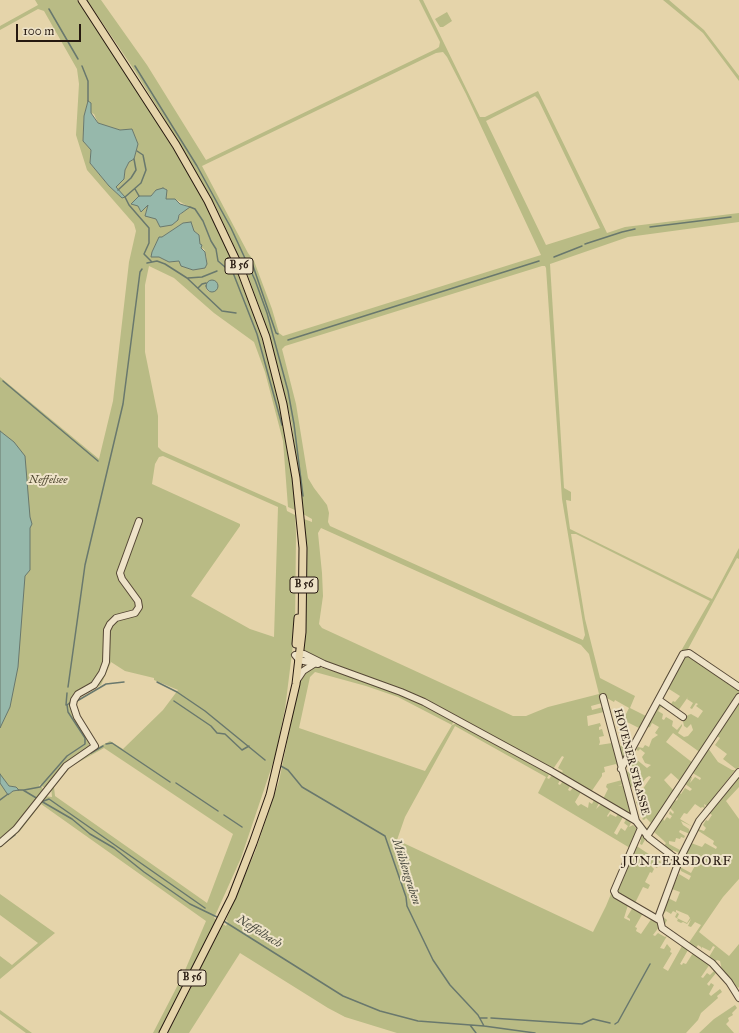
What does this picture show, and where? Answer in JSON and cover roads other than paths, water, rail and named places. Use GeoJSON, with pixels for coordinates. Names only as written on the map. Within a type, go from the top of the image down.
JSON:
{"type":"FeatureCollection","features":[{"type":"Feature","properties":{"kind":"main road","name":"B 56"},"geometry":{"type":"LineString","coordinates":[[82,0],[176,145],[208,201],[228,241],[251,296],[270,351],[291,445],[300,516],[304,576],[296,684],[279,760],[254,843],[221,920],[163,1033]]}},
{"type":"Feature","properties":{"kind":"main road","name":"B 56"},"geometry":{"type":"LineString","coordinates":[[286,728],[298,656]]}},
{"type":"Feature","properties":{"kind":"street"},"geometry":{"type":"LineString","coordinates":[[0,843],[16,829],[68,763],[95,746],[77,717],[73,704],[75,697],[94,685],[102,673],[106,662],[107,632],[110,624],[118,617],[135,613],[139,607],[138,601],[122,580],[120,573],[139,521]]}},
{"type":"Feature","properties":{"kind":"street"},"geometry":{"type":"LineString","coordinates":[[621,769],[682,655],[686,652],[739,687]]}},
{"type":"Feature","properties":{"kind":"street"},"geometry":{"type":"LineString","coordinates":[[298,656],[306,654],[321,664],[401,692],[552,771],[636,821]]}},
{"type":"Feature","properties":{"kind":"street"},"geometry":{"type":"LineString","coordinates":[[296,684],[299,675],[305,669],[311,665],[321,664]]}},
{"type":"Feature","properties":{"kind":"street","name":"HOVENER STRASSE"},"geometry":{"type":"LineString","coordinates":[[603,697],[636,821],[647,836],[680,861]]}},
{"type":"Feature","properties":{"kind":"street"},"geometry":{"type":"LineString","coordinates":[[647,836],[739,697]]}},
{"type":"Feature","properties":{"kind":"street"},"geometry":{"type":"LineString","coordinates":[[659,700],[683,717]]}},
{"type":"Feature","properties":{"kind":"street"},"geometry":{"type":"LineString","coordinates":[[659,920],[660,913],[680,861],[703,814],[739,772]]}},
{"type":"Feature","properties":{"kind":"street"},"geometry":{"type":"LineString","coordinates":[[641,828],[614,891],[616,895],[659,920],[665,930],[712,963],[727,979],[739,998]]}},
{"type":"Feature","properties":{"kind":"waterway"},"geometry":{"type":"LineString","coordinates":[[49,9],[78,59]]}},
{"type":"Feature","properties":{"kind":"waterway"},"geometry":{"type":"LineString","coordinates":[[82,66],[88,81],[88,101]]}},
{"type":"Feature","properties":{"kind":"waterway"},"geometry":{"type":"LineString","coordinates":[[135,66],[197,166],[231,228],[255,280],[267,313],[288,391],[294,424],[303,496]]}},
{"type":"Feature","properties":{"kind":"waterway"},"geometry":{"type":"LineString","coordinates":[[137,151],[143,155],[146,170],[141,183],[125,197],[129,205],[149,228],[149,243],[144,254],[151,261]]}},
{"type":"Feature","properties":{"kind":"waterway"},"geometry":{"type":"LineString","coordinates":[[118,190],[131,178],[136,170],[134,159]]}},
{"type":"Feature","properties":{"kind":"waterway"},"geometry":{"type":"LineString","coordinates":[[135,189],[139,196]]}},
{"type":"Feature","properties":{"kind":"waterway"},"geometry":{"type":"LineString","coordinates":[[190,207],[195,209],[203,221],[216,249],[218,261],[225,267],[230,265],[257,334],[282,425]]}},
{"type":"Feature","properties":{"kind":"waterway"},"geometry":{"type":"LineString","coordinates":[[650,227],[731,217]]}},
{"type":"Feature","properties":{"kind":"waterway"},"geometry":{"type":"LineString","coordinates":[[585,244],[635,229]]}},
{"type":"Feature","properties":{"kind":"waterway"},"geometry":{"type":"LineString","coordinates":[[554,257],[582,246]]}},
{"type":"Feature","properties":{"kind":"waterway"},"geometry":{"type":"LineString","coordinates":[[246,259],[252,263],[276,333],[278,334]]}},
{"type":"Feature","properties":{"kind":"waterway"},"geometry":{"type":"LineString","coordinates":[[147,263],[157,261],[165,264],[187,278],[222,311],[236,313]]}},
{"type":"Feature","properties":{"kind":"waterway"},"geometry":{"type":"LineString","coordinates":[[288,340],[539,261]]}},
{"type":"Feature","properties":{"kind":"waterway"},"geometry":{"type":"LineString","coordinates":[[68,687],[85,565],[123,404],[140,272],[142,269]]}},
{"type":"Feature","properties":{"kind":"waterway"},"geometry":{"type":"LineString","coordinates":[[188,278],[202,277],[217,271]]}},
{"type":"Feature","properties":{"kind":"waterway"},"geometry":{"type":"LineString","coordinates":[[198,288],[202,284],[206,283]]}},
{"type":"Feature","properties":{"kind":"waterway"},"geometry":{"type":"LineString","coordinates":[[3,381],[98,461]]}},
{"type":"Feature","properties":{"kind":"waterway","name":"Mühlengraben"},"geometry":{"type":"LineString","coordinates":[[77,701],[106,684],[124,682]]}},
{"type":"Feature","properties":{"kind":"waterway","name":"Mühlengraben"},"geometry":{"type":"LineString","coordinates":[[157,682],[177,692],[205,711],[265,760]]}},
{"type":"Feature","properties":{"kind":"waterway"},"geometry":{"type":"LineString","coordinates":[[66,705],[67,693]]}},
{"type":"Feature","properties":{"kind":"waterway","name":"Mühlengraben"},"geometry":{"type":"LineString","coordinates":[[24,790],[40,787],[67,756],[85,744],[85,738],[68,712],[67,705],[72,701]]}},
{"type":"Feature","properties":{"kind":"waterway"},"geometry":{"type":"LineString","coordinates":[[174,701],[211,726],[217,733],[225,734],[242,750],[249,746]]}},
{"type":"Feature","properties":{"kind":"waterway"},"geometry":{"type":"LineString","coordinates":[[106,744],[112,743],[170,782]]}},
{"type":"Feature","properties":{"kind":"waterway"},"geometry":{"type":"LineString","coordinates":[[91,753],[103,746]]}},
{"type":"Feature","properties":{"kind":"waterway","name":"Mühlengraben"},"geometry":{"type":"LineString","coordinates":[[279,765],[288,770],[302,787],[385,836],[406,897],[407,906],[433,960],[450,985],[478,1015],[484,1026]]}},
{"type":"Feature","properties":{"kind":"waterway"},"geometry":{"type":"LineString","coordinates":[[176,783],[218,811]]}},
{"type":"Feature","properties":{"kind":"waterway","name":"Neffelbach"},"geometry":{"type":"LineString","coordinates":[[18,790],[23,790],[38,799]]}},
{"type":"Feature","properties":{"kind":"waterway","name":"Neffelbach"},"geometry":{"type":"LineString","coordinates":[[0,800],[8,794]]}},
{"type":"Feature","properties":{"kind":"waterway","name":"Neffelbach"},"geometry":{"type":"LineString","coordinates":[[41,802],[49,799],[205,908]]}},
{"type":"Feature","properties":{"kind":"waterway","name":"Neffelbach"},"geometry":{"type":"LineString","coordinates":[[41,801],[72,819],[90,834],[114,848],[144,872],[190,904],[219,918]]}},
{"type":"Feature","properties":{"kind":"waterway"},"geometry":{"type":"LineString","coordinates":[[224,815],[242,827]]}},
{"type":"Feature","properties":{"kind":"waterway"},"geometry":{"type":"LineString","coordinates":[[3,844],[15,835]]}},
{"type":"Feature","properties":{"kind":"waterway","name":"Neffelbach"},"geometry":{"type":"LineString","coordinates":[[222,920],[343,996],[380,1011],[418,1021],[484,1026],[535,1033]]}},
{"type":"Feature","properties":{"kind":"waterway"},"geometry":{"type":"LineString","coordinates":[[615,1024],[618,1022],[650,964]]}},
{"type":"Feature","properties":{"kind":"waterway","name":"Mühlengraben"},"geometry":{"type":"LineString","coordinates":[[480,1018],[487,1018]]}},
{"type":"Feature","properties":{"kind":"waterway"},"geometry":{"type":"LineString","coordinates":[[491,1018],[582,1024],[593,1019],[610,1023]]}},
{"type":"Feature","properties":{"kind":"waterway","name":"Neffelbach"},"geometry":{"type":"LineString","coordinates":[[470,1025],[476,1033]]}},
{"type":"Feature","properties":{"kind":"district","name":"JUNTERSDORF"},"geometry":{"type":"Point","coordinates":[677,862]}},
{"type":"Feature","properties":{"kind":"park label","name":"Neffelsee"},"geometry":{"type":"Point","coordinates":[48,480]}}]}
